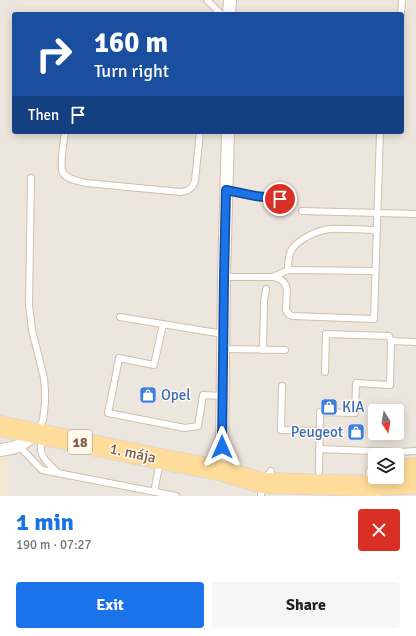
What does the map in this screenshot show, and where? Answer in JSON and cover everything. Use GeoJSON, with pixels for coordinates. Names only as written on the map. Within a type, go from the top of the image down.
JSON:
{"type":"FeatureCollection","features":[{"type":"Feature","properties":{"kind":"main road","name":"1. mája"},"geometry":{"type":"LineString","coordinates":[[0,426],[218,470],[265,484],[368,482]]}},
{"type":"Feature","properties":{"kind":"main road"},"geometry":{"type":"LineString","coordinates":[[404,469],[416,468]]}},
{"type":"Feature","properties":{"kind":"main road","name":"1. mája"},"geometry":{"type":"LineString","coordinates":[[265,484],[319,472],[368,481]]}},
{"type":"Feature","properties":{"kind":"main road","name":"1. mája"},"geometry":{"type":"LineString","coordinates":[[404,483],[416,483]]}},
{"type":"Feature","properties":{"kind":"street"},"geometry":{"type":"LineString","coordinates":[[230,0],[230,12]]}},
{"type":"Feature","properties":{"kind":"street"},"geometry":{"type":"LineString","coordinates":[[218,470],[222,447],[224,277],[228,134]]}},
{"type":"Feature","properties":{"kind":"street"},"geometry":{"type":"LineString","coordinates":[[0,450],[8,450],[23,445],[44,435]]}},
{"type":"Feature","properties":{"kind":"lane"},"geometry":{"type":"LineString","coordinates":[[207,0],[219,12]]}},
{"type":"Feature","properties":{"kind":"lane"},"geometry":{"type":"LineString","coordinates":[[401,12],[402,0]]}},
{"type":"Feature","properties":{"kind":"lane"},"geometry":{"type":"LineString","coordinates":[[65,134],[61,168],[63,173],[75,181],[181,192],[187,191],[192,187],[195,181],[200,134]]}},
{"type":"Feature","properties":{"kind":"lane"},"geometry":{"type":"LineString","coordinates":[[224,277],[273,277],[282,280],[286,285],[286,310],[289,315],[292,316],[374,319],[380,134]]}},
{"type":"Feature","properties":{"kind":"lane"},"geometry":{"type":"LineString","coordinates":[[31,178],[29,305],[32,330],[44,378],[44,435],[41,445],[41,452],[45,459],[58,473]]}},
{"type":"Feature","properties":{"kind":"lane"},"geometry":{"type":"LineString","coordinates":[[226,190],[256,196],[289,200]]}},
{"type":"Feature","properties":{"kind":"lane"},"geometry":{"type":"LineString","coordinates":[[302,211],[416,214]]}},
{"type":"Feature","properties":{"kind":"lane"},"geometry":{"type":"LineString","coordinates":[[288,270],[288,260],[292,249],[303,239],[316,232],[329,230],[376,230]]}},
{"type":"Feature","properties":{"kind":"lane"},"geometry":{"type":"LineString","coordinates":[[273,277],[288,270],[375,271]]}},
{"type":"Feature","properties":{"kind":"lane"},"geometry":{"type":"LineString","coordinates":[[263,350],[264,301],[266,289]]}},
{"type":"Feature","properties":{"kind":"lane"},"geometry":{"type":"LineString","coordinates":[[120,317],[223,334]]}},
{"type":"Feature","properties":{"kind":"lane"},"geometry":{"type":"LineString","coordinates":[[163,324],[154,365],[119,358],[108,413],[185,428],[198,426],[203,395],[223,396]]}},
{"type":"Feature","properties":{"kind":"lane"},"geometry":{"type":"LineString","coordinates":[[319,472],[320,412],[355,412],[356,383],[390,385],[391,341],[389,336],[326,334],[325,372]]}},
{"type":"Feature","properties":{"kind":"lane"},"geometry":{"type":"LineString","coordinates":[[391,341],[416,342]]}},
{"type":"Feature","properties":{"kind":"lane"},"geometry":{"type":"LineString","coordinates":[[223,350],[285,350]]}},
{"type":"Feature","properties":{"kind":"lane"},"geometry":{"type":"LineString","coordinates":[[282,386],[281,430],[319,431]]}},
{"type":"Feature","properties":{"kind":"lane"},"geometry":{"type":"LineString","coordinates":[[19,446],[42,470],[176,496]]}},
{"type":"Feature","properties":{"kind":"lane"},"geometry":{"type":"LineString","coordinates":[[319,449],[398,452],[416,451]]}},
{"type":"Feature","properties":{"kind":"lane"},"geometry":{"type":"LineString","coordinates":[[154,492],[160,459]]}},
{"type":"Feature","properties":{"kind":"shaded area"},"geometry":{"type":"Polygon","coordinates":[[[0,0],[416,0],[416,496],[7,496],[6,458],[0,456],[0,0]]]}},
{"type":"Feature","properties":{"kind":"shaded area"},"geometry":{"type":"Polygon","coordinates":[[[0,456],[6,458],[7,496],[0,496],[0,456]]]}},
{"type":"Feature","properties":{"kind":"place","name":"Opel"},"geometry":{"type":"Point","coordinates":[148,395]}},
{"type":"Feature","properties":{"kind":"place","name":"KIA"},"geometry":{"type":"Point","coordinates":[329,407]}},
{"type":"Feature","properties":{"kind":"place","name":"Peugeot"},"geometry":{"type":"Point","coordinates":[356,432]}},
{"type":"Feature","properties":{"kind":"route"},"geometry":{"type":"LineString","coordinates":[[222,447],[226,190],[280,199]]}}]}
